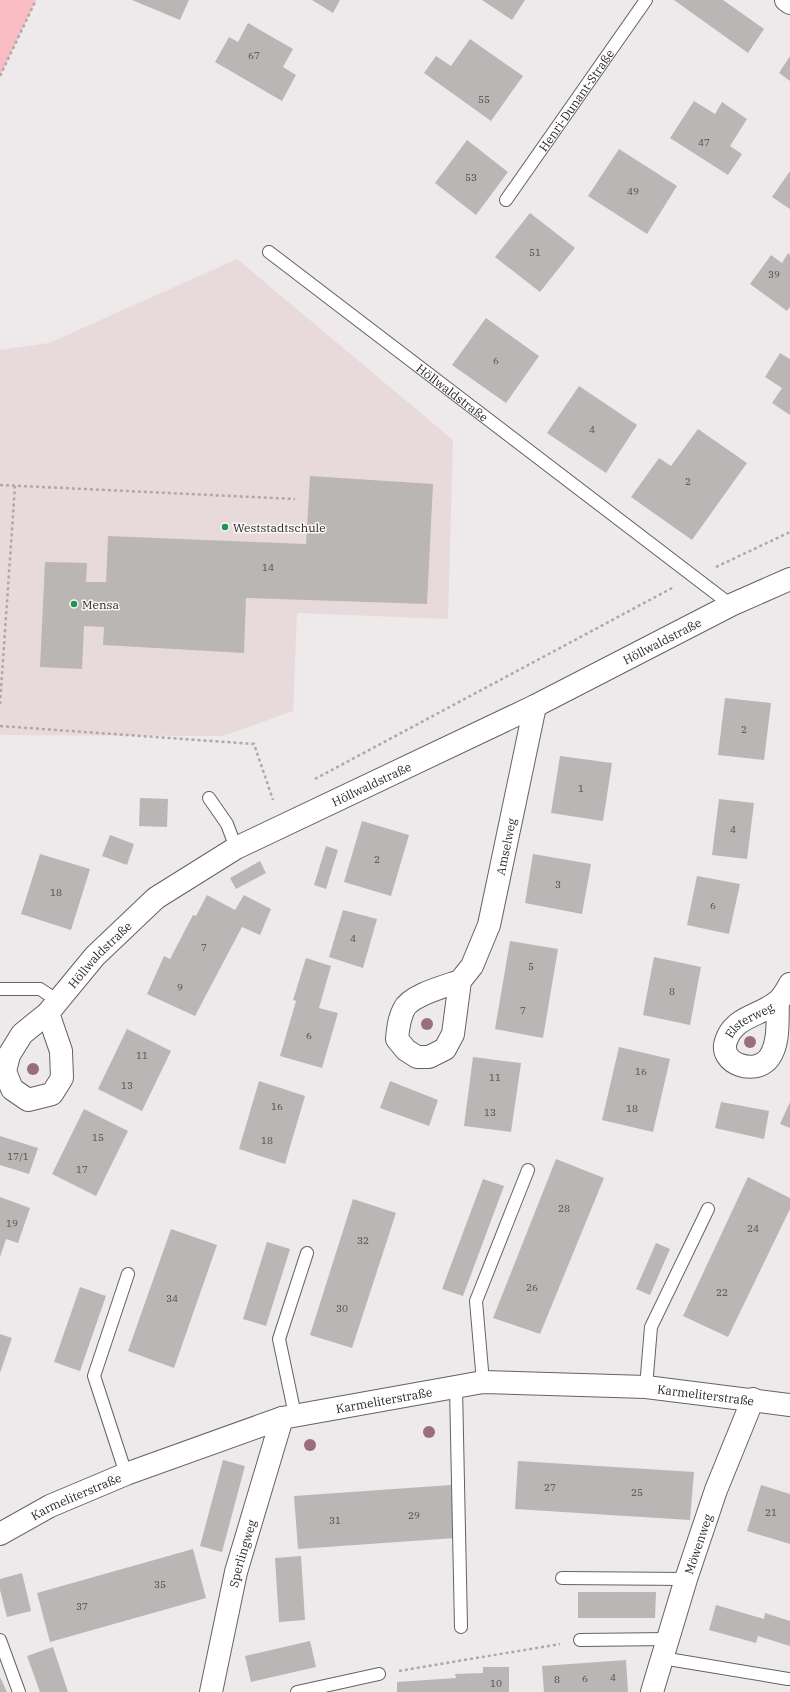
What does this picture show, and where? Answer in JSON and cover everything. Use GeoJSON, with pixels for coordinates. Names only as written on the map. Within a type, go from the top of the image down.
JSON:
{"type":"FeatureCollection","features":[{"type":"Feature","properties":{"kind":"street"},"geometry":{"type":"LineString","coordinates":[[786,0],[790,3]]}},
{"type":"Feature","properties":{"kind":"street","name":"Höllwaldstraße"},"geometry":{"type":"LineString","coordinates":[[53,1007],[95,956],[156,898],[236,848],[535,706],[731,605],[790,579]]}},
{"type":"Feature","properties":{"kind":"street","name":"Amselweg"},"geometry":{"type":"LineString","coordinates":[[460,981],[472,966],[489,925],[535,706]]}},
{"type":"Feature","properties":{"kind":"street","name":"Karmeliterstraße"},"geometry":{"type":"LineString","coordinates":[[0,1534],[50,1506],[126,1474],[289,1417],[482,1382],[646,1387],[753,1399],[790,1405]]}},
{"type":"Feature","properties":{"kind":"street","name":"Möwenweg"},"geometry":{"type":"LineString","coordinates":[[652,1692],[686,1580],[716,1490],[753,1399]]}},
{"type":"Feature","properties":{"kind":"street","name":"Sperlingweg"},"geometry":{"type":"LineString","coordinates":[[211,1692],[236,1572],[289,1417]]}},
{"type":"Feature","properties":{"kind":"lane","name":"Henri-Dunant-Straße"},"geometry":{"type":"LineString","coordinates":[[506,200],[646,0]]}},
{"type":"Feature","properties":{"kind":"lane","name":"Höllwaldstraße"},"geometry":{"type":"LineString","coordinates":[[269,252],[731,605]]}},
{"type":"Feature","properties":{"kind":"lane"},"geometry":{"type":"LineString","coordinates":[[209,798],[227,824],[236,848]]}},
{"type":"Feature","properties":{"kind":"lane"},"geometry":{"type":"LineString","coordinates":[[0,989],[40,989],[53,1007]]}},
{"type":"Feature","properties":{"kind":"lane"},"geometry":{"type":"LineString","coordinates":[[482,1382],[476,1301],[528,1170]]}},
{"type":"Feature","properties":{"kind":"lane"},"geometry":{"type":"LineString","coordinates":[[646,1387],[651,1327],[708,1209]]}},
{"type":"Feature","properties":{"kind":"lane"},"geometry":{"type":"LineString","coordinates":[[289,1417],[279,1339],[308,1253]]}},
{"type":"Feature","properties":{"kind":"lane"},"geometry":{"type":"LineString","coordinates":[[126,1474],[94,1376],[128,1274]]}},
{"type":"Feature","properties":{"kind":"lane"},"geometry":{"type":"LineString","coordinates":[[456,1387],[461,1627]]}},
{"type":"Feature","properties":{"kind":"lane"},"geometry":{"type":"LineString","coordinates":[[562,1578],[686,1580]]}},
{"type":"Feature","properties":{"kind":"lane"},"geometry":{"type":"LineString","coordinates":[[0,1640],[19,1692]]}},
{"type":"Feature","properties":{"kind":"lane"},"geometry":{"type":"LineString","coordinates":[[580,1640],[665,1648],[788,1679]]}},
{"type":"Feature","properties":{"kind":"lane"},"geometry":{"type":"LineString","coordinates":[[297,1692],[379,1674]]}},
{"type":"Feature","properties":{"kind":"path"},"geometry":{"type":"LineString","coordinates":[[0,76],[36,0]]}},
{"type":"Feature","properties":{"kind":"path"},"geometry":{"type":"LineString","coordinates":[[0,486],[295,499]]}},
{"type":"Feature","properties":{"kind":"path"},"geometry":{"type":"LineString","coordinates":[[0,704],[15,486]]}},
{"type":"Feature","properties":{"kind":"path"},"geometry":{"type":"LineString","coordinates":[[0,726],[254,744],[273,800]]}},
{"type":"Feature","properties":{"kind":"path"},"geometry":{"type":"LineString","coordinates":[[379,1674],[580,1640]]}},
{"type":"Feature","properties":{"kind":"shaded area"},"geometry":{"type":"Polygon","coordinates":[[[0,0],[36,0],[0,76],[0,0]]]}},
{"type":"Feature","properties":{"kind":"shaded area","name":"Weststadtschule"},"geometry":{"type":"Polygon","coordinates":[[[237,259],[453,440],[448,619],[297,613],[293,711],[223,736],[0,735],[0,350],[49,343],[237,259]]]}},
{"type":"Feature","properties":{"kind":"building"},"geometry":{"type":"Polygon","coordinates":[[[132,0],[189,0],[180,20],[132,0]]]}},
{"type":"Feature","properties":{"kind":"building"},"geometry":{"type":"Polygon","coordinates":[[[312,0],[340,0],[333,13],[312,0]]]}},
{"type":"Feature","properties":{"kind":"building"},"geometry":{"type":"Polygon","coordinates":[[[482,0],[525,0],[512,20],[482,0]]]}},
{"type":"Feature","properties":{"kind":"building"},"geometry":{"type":"Polygon","coordinates":[[[674,0],[723,0],[764,29],[748,53],[674,0]]]}},
{"type":"Feature","properties":{"kind":"building"},"geometry":{"type":"Polygon","coordinates":[[[248,23],[293,49],[283,67],[296,75],[282,101],[215,62],[229,37],[238,42],[248,23]]]}},
{"type":"Feature","properties":{"kind":"building"},"geometry":{"type":"Polygon","coordinates":[[[470,39],[523,76],[491,121],[424,73],[436,56],[451,66],[470,39]]]}},
{"type":"Feature","properties":{"kind":"building"},"geometry":{"type":"Polygon","coordinates":[[[790,56],[790,81],[779,73],[790,56]]]}},
{"type":"Feature","properties":{"kind":"building"},"geometry":{"type":"Polygon","coordinates":[[[694,101],[715,114],[722,102],[747,119],[730,146],[742,154],[728,175],[670,138],[694,101]]]}},
{"type":"Feature","properties":{"kind":"building"},"geometry":{"type":"Polygon","coordinates":[[[467,140],[508,172],[476,215],[435,183],[467,140]]]}},
{"type":"Feature","properties":{"kind":"building"},"geometry":{"type":"Polygon","coordinates":[[[619,149],[677,186],[647,234],[588,196],[619,149]]]}},
{"type":"Feature","properties":{"kind":"building"},"geometry":{"type":"Polygon","coordinates":[[[790,171],[790,209],[772,197],[790,171]]]}},
{"type":"Feature","properties":{"kind":"building"},"geometry":{"type":"Polygon","coordinates":[[[530,213],[575,248],[540,292],[495,257],[530,213]]]}},
{"type":"Feature","properties":{"kind":"building"},"geometry":{"type":"Polygon","coordinates":[[[788,253],[790,255],[790,307],[787,311],[750,284],[771,255],[782,263],[788,253]]]}},
{"type":"Feature","properties":{"kind":"building"},"geometry":{"type":"Polygon","coordinates":[[[486,318],[539,356],[506,403],[452,365],[486,318]]]}},
{"type":"Feature","properties":{"kind":"building"},"geometry":{"type":"Polygon","coordinates":[[[780,353],[790,359],[790,415],[772,403],[782,388],[765,377],[780,353]]]}},
{"type":"Feature","properties":{"kind":"building"},"geometry":{"type":"Polygon","coordinates":[[[579,386],[637,425],[606,473],[547,433],[579,386]]]}},
{"type":"Feature","properties":{"kind":"building"},"geometry":{"type":"Polygon","coordinates":[[[698,429],[747,463],[692,540],[631,497],[659,458],[671,466],[698,429]]]}},
{"type":"Feature","properties":{"kind":"building"},"geometry":{"type":"Polygon","coordinates":[[[310,476],[433,484],[427,604],[246,598],[244,653],[103,645],[104,627],[84,626],[82,669],[40,667],[45,562],[87,563],[86,582],[106,582],[108,536],[306,544],[310,476]]]}},
{"type":"Feature","properties":{"kind":"building"},"geometry":{"type":"Polygon","coordinates":[[[725,698],[771,703],[764,760],[718,755],[725,698]]]}},
{"type":"Feature","properties":{"kind":"building"},"geometry":{"type":"Polygon","coordinates":[[[560,756],[612,763],[603,821],[551,813],[560,756]]]}},
{"type":"Feature","properties":{"kind":"building"},"geometry":{"type":"Polygon","coordinates":[[[140,798],[168,799],[167,827],[139,826],[140,798]]]}},
{"type":"Feature","properties":{"kind":"building"},"geometry":{"type":"Polygon","coordinates":[[[719,799],[754,803],[747,859],[712,855],[719,799]]]}},
{"type":"Feature","properties":{"kind":"building"},"geometry":{"type":"Polygon","coordinates":[[[362,821],[409,835],[391,896],[344,882],[362,821]]]}},
{"type":"Feature","properties":{"kind":"building"},"geometry":{"type":"Polygon","coordinates":[[[110,835],[134,844],[127,865],[102,856],[110,835]]]}},
{"type":"Feature","properties":{"kind":"building"},"geometry":{"type":"Polygon","coordinates":[[[326,846],[338,850],[326,889],[314,885],[326,846]]]}},
{"type":"Feature","properties":{"kind":"building"},"geometry":{"type":"Polygon","coordinates":[[[40,854],[90,869],[71,930],[21,914],[40,854]]]}},
{"type":"Feature","properties":{"kind":"building"},"geometry":{"type":"Polygon","coordinates":[[[533,854],[591,864],[582,914],[525,903],[533,854]]]}},
{"type":"Feature","properties":{"kind":"building"},"geometry":{"type":"Polygon","coordinates":[[[260,861],[266,873],[236,889],[230,878],[260,861]]]}},
{"type":"Feature","properties":{"kind":"building"},"geometry":{"type":"Polygon","coordinates":[[[697,876],[740,884],[729,934],[687,925],[697,876]]]}},
{"type":"Feature","properties":{"kind":"building"},"geometry":{"type":"Polygon","coordinates":[[[207,895],[235,910],[244,895],[271,909],[260,935],[242,927],[195,1016],[147,994],[164,956],[170,959],[193,915],[196,916],[207,895]]]}},
{"type":"Feature","properties":{"kind":"building"},"geometry":{"type":"Polygon","coordinates":[[[343,910],[377,919],[363,968],[329,957],[343,910]]]}},
{"type":"Feature","properties":{"kind":"building"},"geometry":{"type":"Polygon","coordinates":[[[510,941],[558,949],[543,1038],[495,1029],[510,941]]]}},
{"type":"Feature","properties":{"kind":"building"},"geometry":{"type":"Polygon","coordinates":[[[654,957],[701,967],[690,1025],[643,1015],[654,957]]]}},
{"type":"Feature","properties":{"kind":"building"},"geometry":{"type":"Polygon","coordinates":[[[306,958],[331,966],[319,1008],[338,1013],[322,1068],[280,1056],[296,1001],[293,1000],[306,958]]]}},
{"type":"Feature","properties":{"kind":"building"},"geometry":{"type":"Polygon","coordinates":[[[127,1029],[171,1051],[142,1111],[98,1089],[127,1029]]]}},
{"type":"Feature","properties":{"kind":"building"},"geometry":{"type":"Polygon","coordinates":[[[619,1047],[670,1059],[653,1132],[602,1120],[619,1047]]]}},
{"type":"Feature","properties":{"kind":"building"},"geometry":{"type":"Polygon","coordinates":[[[473,1057],[521,1063],[511,1132],[464,1126],[473,1057]]]}},
{"type":"Feature","properties":{"kind":"building"},"geometry":{"type":"Polygon","coordinates":[[[259,1081],[305,1096],[285,1164],[239,1149],[259,1081]]]}},
{"type":"Feature","properties":{"kind":"building"},"geometry":{"type":"Polygon","coordinates":[[[390,1081],[438,1100],[429,1126],[380,1108],[390,1081]]]}},
{"type":"Feature","properties":{"kind":"building"},"geometry":{"type":"Polygon","coordinates":[[[721,1102],[769,1111],[764,1139],[715,1128],[721,1102]]]}},
{"type":"Feature","properties":{"kind":"building"},"geometry":{"type":"Polygon","coordinates":[[[790,1102],[790,1128],[780,1124],[790,1102]]]}},
{"type":"Feature","properties":{"kind":"building"},"geometry":{"type":"Polygon","coordinates":[[[84,1109],[128,1131],[96,1196],[52,1174],[84,1109]]]}},
{"type":"Feature","properties":{"kind":"building"},"geometry":{"type":"Polygon","coordinates":[[[0,1136],[38,1148],[29,1174],[0,1165],[0,1136]]]}},
{"type":"Feature","properties":{"kind":"building"},"geometry":{"type":"Polygon","coordinates":[[[556,1159],[604,1178],[540,1334],[493,1318],[556,1159]]]}},
{"type":"Feature","properties":{"kind":"building"},"geometry":{"type":"Polygon","coordinates":[[[748,1177],[790,1198],[790,1209],[728,1337],[683,1316],[748,1177]]]}},
{"type":"Feature","properties":{"kind":"building"},"geometry":{"type":"Polygon","coordinates":[[[483,1179],[504,1186],[463,1296],[442,1289],[483,1179]]]}},
{"type":"Feature","properties":{"kind":"building"},"geometry":{"type":"Polygon","coordinates":[[[0,1197],[30,1208],[18,1243],[6,1239],[0,1257],[0,1197]]]}},
{"type":"Feature","properties":{"kind":"building"},"geometry":{"type":"Polygon","coordinates":[[[353,1199],[396,1213],[352,1348],[310,1335],[353,1199]]]}},
{"type":"Feature","properties":{"kind":"building"},"geometry":{"type":"Polygon","coordinates":[[[171,1229],[217,1245],[174,1368],[128,1351],[171,1229]]]}},
{"type":"Feature","properties":{"kind":"building"},"geometry":{"type":"Polygon","coordinates":[[[267,1242],[290,1249],[266,1326],[243,1319],[267,1242]]]}},
{"type":"Feature","properties":{"kind":"building"},"geometry":{"type":"Polygon","coordinates":[[[656,1243],[670,1249],[650,1295],[636,1289],[656,1243]]]}},
{"type":"Feature","properties":{"kind":"building"},"geometry":{"type":"Polygon","coordinates":[[[80,1287],[106,1296],[80,1371],[54,1362],[80,1287]]]}},
{"type":"Feature","properties":{"kind":"building"},"geometry":{"type":"Polygon","coordinates":[[[0,1334],[12,1338],[0,1373],[0,1334]]]}},
{"type":"Feature","properties":{"kind":"building"},"geometry":{"type":"Polygon","coordinates":[[[223,1460],[245,1466],[222,1552],[200,1546],[223,1460]]]}},
{"type":"Feature","properties":{"kind":"building"},"geometry":{"type":"Polygon","coordinates":[[[518,1461],[694,1472],[690,1520],[515,1509],[518,1461]]]}},
{"type":"Feature","properties":{"kind":"building"},"geometry":{"type":"Polygon","coordinates":[[[451,1485],[455,1538],[298,1549],[294,1496],[451,1485]]]}},
{"type":"Feature","properties":{"kind":"building"},"geometry":{"type":"Polygon","coordinates":[[[761,1485],[790,1494],[790,1544],[747,1531],[761,1485]]]}},
{"type":"Feature","properties":{"kind":"building"},"geometry":{"type":"Polygon","coordinates":[[[193,1549],[206,1598],[50,1642],[37,1593],[193,1549]]]}},
{"type":"Feature","properties":{"kind":"building"},"geometry":{"type":"Polygon","coordinates":[[[301,1556],[305,1620],[279,1622],[275,1558],[301,1556]]]}},
{"type":"Feature","properties":{"kind":"building"},"geometry":{"type":"Polygon","coordinates":[[[22,1573],[31,1611],[7,1617],[0,1590],[0,1579],[22,1573]]]}},
{"type":"Feature","properties":{"kind":"building"},"geometry":{"type":"Polygon","coordinates":[[[578,1592],[656,1592],[655,1618],[578,1618],[578,1592]]]}},
{"type":"Feature","properties":{"kind":"building"},"geometry":{"type":"Polygon","coordinates":[[[716,1605],[764,1619],[765,1613],[790,1621],[790,1646],[758,1636],[756,1643],[709,1630],[716,1605]]]}},
{"type":"Feature","properties":{"kind":"building"},"geometry":{"type":"Polygon","coordinates":[[[310,1641],[316,1667],[251,1682],[245,1656],[310,1641]]]}},
{"type":"Feature","properties":{"kind":"building"},"geometry":{"type":"Polygon","coordinates":[[[53,1647],[68,1692],[40,1692],[27,1656],[53,1647]]]}},
{"type":"Feature","properties":{"kind":"building"},"geometry":{"type":"Polygon","coordinates":[[[626,1660],[628,1692],[544,1692],[542,1666],[626,1660]]]}},
{"type":"Feature","properties":{"kind":"building"},"geometry":{"type":"Polygon","coordinates":[[[483,1667],[509,1667],[509,1692],[397,1692],[397,1682],[456,1678],[455,1674],[483,1673],[483,1667]]]}},
{"type":"Feature","properties":{"kind":"building"},"geometry":{"type":"Polygon","coordinates":[[[0,1677],[7,1692],[0,1692],[0,1677]]]}},
{"type":"Feature","properties":{"kind":"place","name":"Weststadtschule"},"geometry":{"type":"Point","coordinates":[225,527]}},
{"type":"Feature","properties":{"kind":"place","name":"Mensa"},"geometry":{"type":"Point","coordinates":[74,604]}}]}
